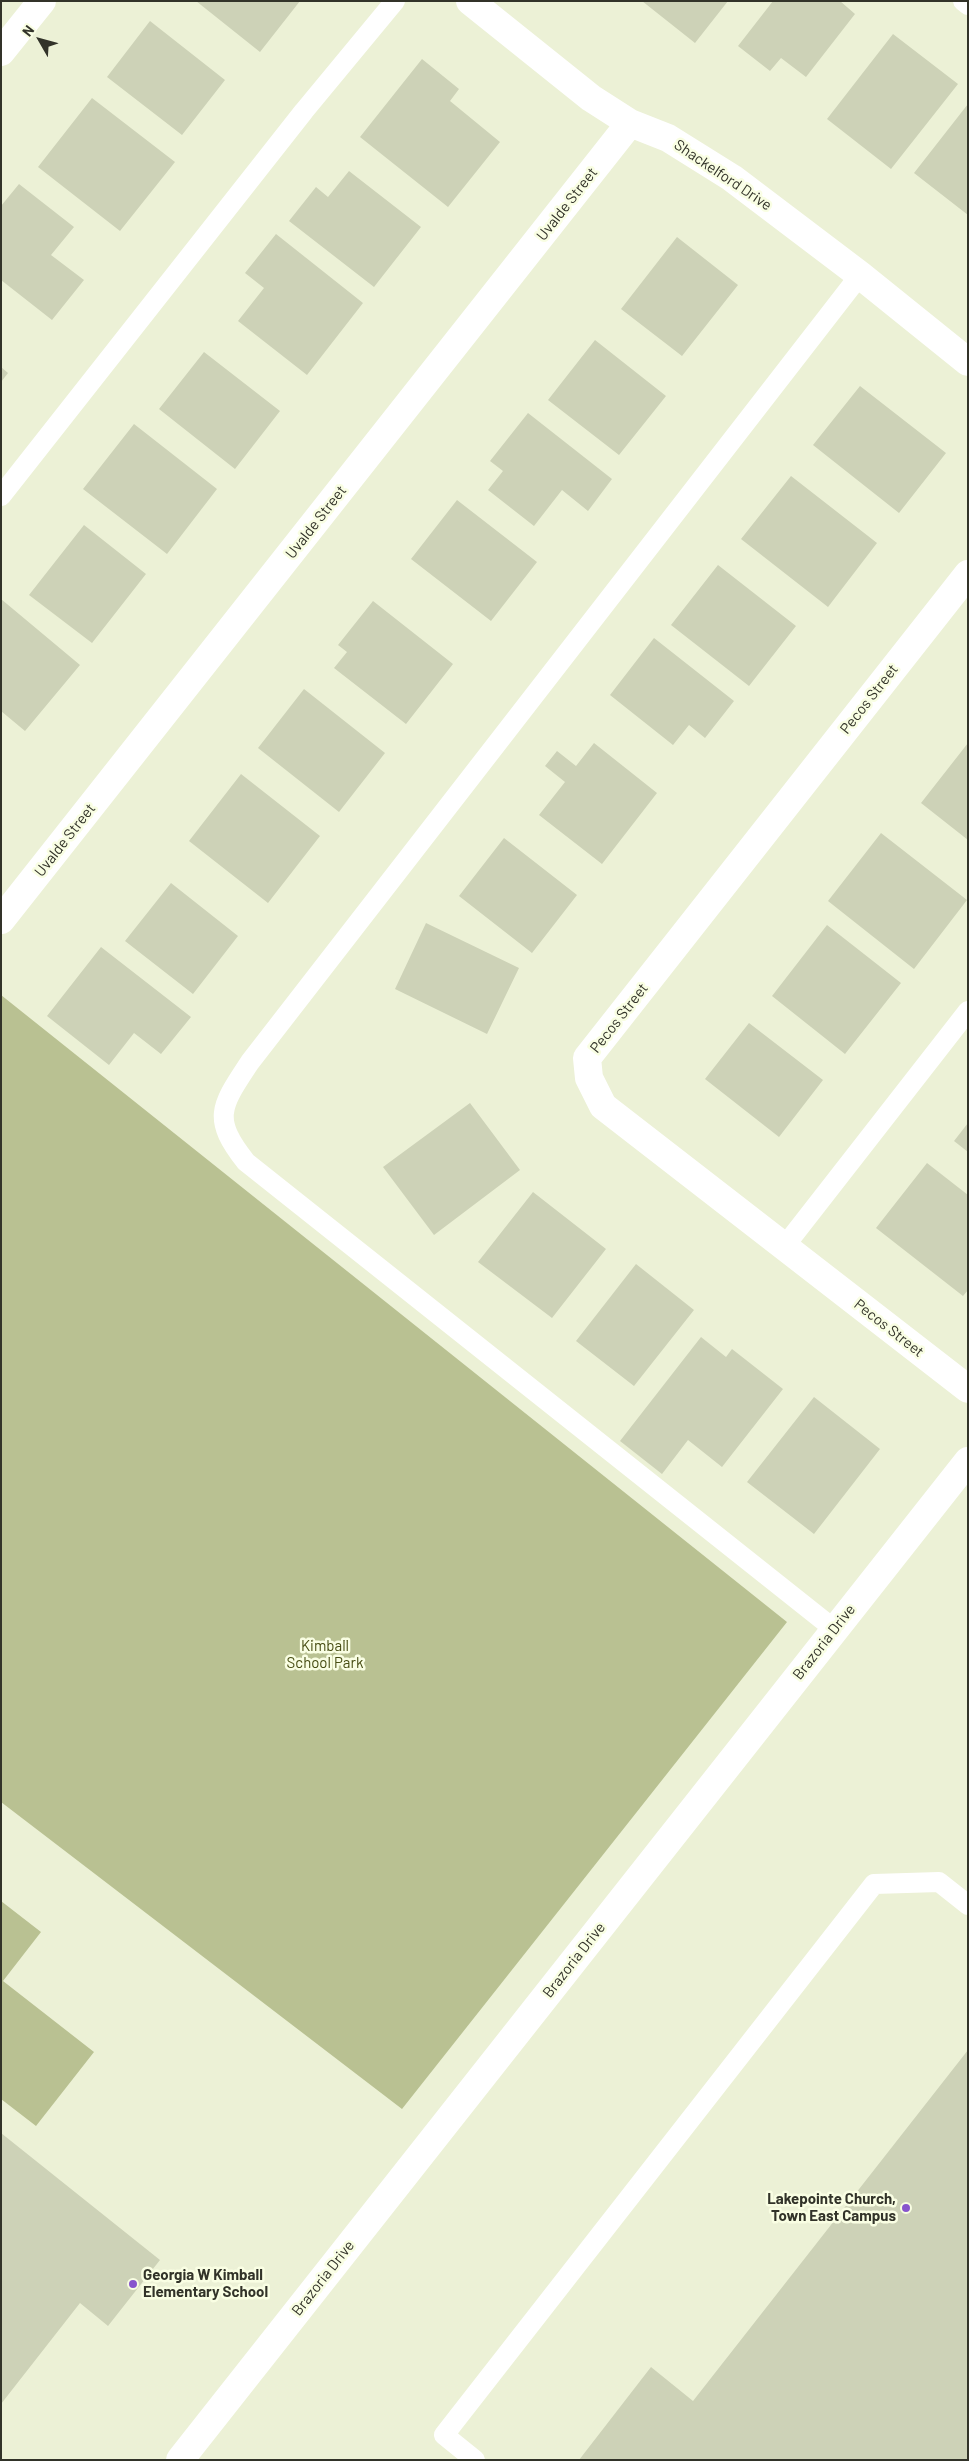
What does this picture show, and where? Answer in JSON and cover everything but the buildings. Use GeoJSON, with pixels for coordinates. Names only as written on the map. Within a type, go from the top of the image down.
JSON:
{"type":"FeatureCollection","features":[{"type":"Feature","properties":{"kind":"street"},"geometry":{"type":"LineString","coordinates":[[1,52],[42,1]]}},
{"type":"Feature","properties":{"kind":"street","name":"Shackelford Drive"},"geometry":{"type":"LineString","coordinates":[[470,1],[591,98],[630,123],[668,138],[732,178],[860,275],[968,362]]}},
{"type":"Feature","properties":{"kind":"street","name":"Uvalde Street"},"geometry":{"type":"LineString","coordinates":[[1,920],[630,123]]}},
{"type":"Feature","properties":{"kind":"street","name":"Pecos Street"},"geometry":{"type":"LineString","coordinates":[[968,574],[587,1058],[589,1078],[604,1106],[968,1389]]}},
{"type":"Feature","properties":{"kind":"street","name":"Brazoria Drive"},"geometry":{"type":"LineString","coordinates":[[180,2460],[968,1460]]}},
{"type":"Feature","properties":{"kind":"lane"},"geometry":{"type":"LineString","coordinates":[[1,496],[304,111],[395,1]]}},
{"type":"Feature","properties":{"kind":"lane"},"geometry":{"type":"LineString","coordinates":[[963,1],[968,5]]}},
{"type":"Feature","properties":{"kind":"lane"},"geometry":{"type":"LineString","coordinates":[[834,1629],[246,1162],[225,1132],[224,1119],[226,1098],[250,1062],[860,275]]}},
{"type":"Feature","properties":{"kind":"lane"},"geometry":{"type":"LineString","coordinates":[[784,1247],[968,1011]]}},
{"type":"Feature","properties":{"kind":"lane"},"geometry":{"type":"LineString","coordinates":[[475,2460],[444,2435],[874,1884],[939,1882],[968,1905]]}},
{"type":"Feature","properties":{"kind":"green space","name":"Kimball School Park"},"geometry":{"type":"Polygon","coordinates":[[[1,995],[787,1622],[402,2109],[1,1802],[1,995]]]}},
{"type":"Feature","properties":{"kind":"green space"},"geometry":{"type":"Polygon","coordinates":[[[1,1901],[41,1932],[3,1981],[94,2052],[36,2126],[1,2099],[1,1901]]]}},
{"type":"Feature","properties":{"kind":"place","name":"Lakepointe Church, Town East Campus"},"geometry":{"type":"Point","coordinates":[906,2208]}},
{"type":"Feature","properties":{"kind":"place","name":"Georgia W Kimball Elementary School"},"geometry":{"type":"Point","coordinates":[133,2284]}}]}
